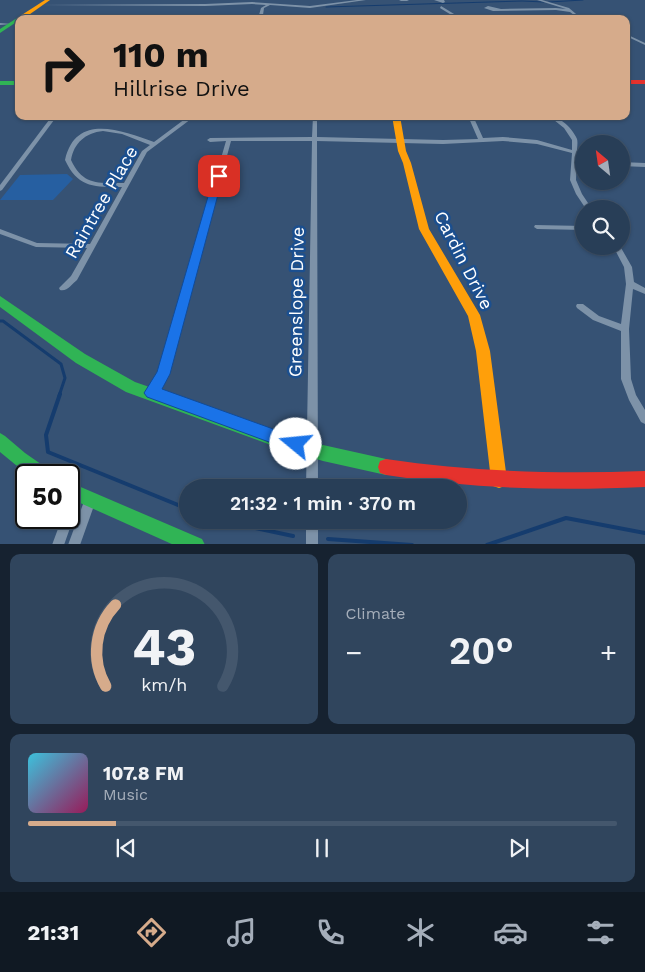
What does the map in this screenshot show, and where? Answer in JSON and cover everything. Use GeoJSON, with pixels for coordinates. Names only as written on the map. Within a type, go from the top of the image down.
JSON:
{"type":"FeatureCollection","features":[{"type":"Feature","properties":{"kind":"street"},"geometry":{"type":"LineString","coordinates":[[216,5],[219,0]]}},
{"type":"Feature","properties":{"kind":"street"},"geometry":{"type":"LineString","coordinates":[[301,15],[303,0]]}},
{"type":"Feature","properties":{"kind":"street"},"geometry":{"type":"LineString","coordinates":[[327,0],[331,5]]}},
{"type":"Feature","properties":{"kind":"street"},"geometry":{"type":"LineString","coordinates":[[23,15],[44,2],[270,4],[302,7],[364,0]]}},
{"type":"Feature","properties":{"kind":"street"},"geometry":{"type":"LineString","coordinates":[[436,0],[443,2],[442,0]]}},
{"type":"Feature","properties":{"kind":"street"},"geometry":{"type":"LineString","coordinates":[[538,0],[557,8],[571,11],[576,15]]}},
{"type":"Feature","properties":{"kind":"street"},"geometry":{"type":"LineString","coordinates":[[261,15],[265,7],[270,4]]}},
{"type":"Feature","properties":{"kind":"street"},"geometry":{"type":"LineString","coordinates":[[441,7],[453,15]]}},
{"type":"Feature","properties":{"kind":"street"},"geometry":{"type":"LineString","coordinates":[[498,10],[557,8]]}},
{"type":"Feature","properties":{"kind":"street"},"geometry":{"type":"LineString","coordinates":[[0,31],[12,22]]}},
{"type":"Feature","properties":{"kind":"street"},"geometry":{"type":"LineString","coordinates":[[630,38],[645,44]]}},
{"type":"Feature","properties":{"kind":"street"},"geometry":{"type":"LineString","coordinates":[[630,82],[645,82]]}},
{"type":"Feature","properties":{"kind":"street"},"geometry":{"type":"LineString","coordinates":[[0,83],[15,83]]}},
{"type":"Feature","properties":{"kind":"street"},"geometry":{"type":"LineString","coordinates":[[0,189],[53,120]]}},
{"type":"Feature","properties":{"kind":"street","name":"Raintree Place"},"geometry":{"type":"LineString","coordinates":[[63,288],[74,278],[141,156],[154,144],[187,120]]}},
{"type":"Feature","properties":{"kind":"street","name":"Greenslope Drive"},"geometry":{"type":"LineString","coordinates":[[312,479],[315,120]]}},
{"type":"Feature","properties":{"kind":"street","name":"Cardin Drive"},"geometry":{"type":"LineString","coordinates":[[397,120],[402,151],[407,163],[424,229],[474,315],[483,351],[499,480]]}},
{"type":"Feature","properties":{"kind":"street"},"geometry":{"type":"LineString","coordinates":[[472,120],[481,139]]}},
{"type":"Feature","properties":{"kind":"street"},"geometry":{"type":"LineString","coordinates":[[556,120],[572,134],[575,152],[575,187]]}},
{"type":"Feature","properties":{"kind":"street"},"geometry":{"type":"LineString","coordinates":[[125,185],[90,183],[76,177],[68,160],[72,148],[84,134],[94,130],[114,131],[154,144]]}},
{"type":"Feature","properties":{"kind":"street"},"geometry":{"type":"LineString","coordinates":[[210,140],[400,140],[443,142],[481,139],[537,142],[575,152]]}},
{"type":"Feature","properties":{"kind":"street"},"geometry":{"type":"LineString","coordinates":[[152,393],[163,374],[229,140]]}},
{"type":"Feature","properties":{"kind":"street"},"geometry":{"type":"LineString","coordinates":[[630,164],[645,165]]}},
{"type":"Feature","properties":{"kind":"street"},"geometry":{"type":"LineString","coordinates":[[537,227],[575,228]]}},
{"type":"Feature","properties":{"kind":"street"},"geometry":{"type":"LineString","coordinates":[[0,230],[36,245],[92,246]]}},
{"type":"Feature","properties":{"kind":"street"},"geometry":{"type":"LineString","coordinates":[[621,255],[628,267],[630,284],[625,329],[626,379],[632,397],[645,419]]}},
{"type":"Feature","properties":{"kind":"street"},"geometry":{"type":"LineString","coordinates":[[630,284],[645,291]]}},
{"type":"Feature","properties":{"kind":"street"},"geometry":{"type":"LineString","coordinates":[[0,301],[111,376],[279,440],[411,470],[499,480],[588,483],[645,479]]}},
{"type":"Feature","properties":{"kind":"street"},"geometry":{"type":"LineString","coordinates":[[580,306],[596,318],[625,329]]}},
{"type":"Feature","properties":{"kind":"street"},"geometry":{"type":"LineString","coordinates":[[0,441],[26,464]]}},
{"type":"Feature","properties":{"kind":"street"},"geometry":{"type":"LineString","coordinates":[[80,496],[196,544]]}},
{"type":"Feature","properties":{"kind":"street"},"geometry":{"type":"LineString","coordinates":[[74,544],[90,500]]}},
{"type":"Feature","properties":{"kind":"street"},"geometry":{"type":"LineString","coordinates":[[58,544],[63,529]]}},
{"type":"Feature","properties":{"kind":"street"},"geometry":{"type":"LineString","coordinates":[[312,529],[312,544]]}},
{"type":"Feature","properties":{"kind":"shaded area"},"geometry":{"type":"Polygon","coordinates":[[[67,174],[73,179],[53,200],[0,200],[20,175],[67,174]]]}},
{"type":"Feature","properties":{"kind":"waterway"},"geometry":{"type":"LineString","coordinates":[[549,2],[583,0]]}},
{"type":"Feature","properties":{"kind":"waterway"},"geometry":{"type":"LineString","coordinates":[[326,7],[522,1],[544,2]]}},
{"type":"Feature","properties":{"kind":"waterway"},"geometry":{"type":"LineString","coordinates":[[0,321],[3,321],[61,364],[65,378],[59,396]]}},
{"type":"Feature","properties":{"kind":"waterway"},"geometry":{"type":"LineString","coordinates":[[60,394],[46,435],[48,452],[179,505]]}},
{"type":"Feature","properties":{"kind":"waterway"},"geometry":{"type":"LineString","coordinates":[[490,544],[566,518],[645,533]]}},
{"type":"Feature","properties":{"kind":"waterway"},"geometry":{"type":"LineString","coordinates":[[260,529],[293,536]]}},
{"type":"Feature","properties":{"kind":"waterway"},"geometry":{"type":"LineString","coordinates":[[328,539],[398,544]]}},
{"type":"Feature","properties":{"kind":"traffic: fast"},"geometry":{"type":"LineString","coordinates":[[0,31],[15,22]]}},
{"type":"Feature","properties":{"kind":"traffic: fast"},"geometry":{"type":"LineString","coordinates":[[0,83],[15,83]]}},
{"type":"Feature","properties":{"kind":"traffic: fast"},"geometry":{"type":"LineString","coordinates":[[0,301],[80,358],[131,387],[279,440],[323,453],[386,467]]}},
{"type":"Feature","properties":{"kind":"traffic: fast"},"geometry":{"type":"LineString","coordinates":[[0,441],[26,464]]}},
{"type":"Feature","properties":{"kind":"traffic: fast"},"geometry":{"type":"LineString","coordinates":[[80,495],[194,544]]}},
{"type":"Feature","properties":{"kind":"traffic: slow"},"geometry":{"type":"LineString","coordinates":[[25,15],[48,0]]}},
{"type":"Feature","properties":{"kind":"traffic: slow"},"geometry":{"type":"LineString","coordinates":[[397,120],[402,151],[407,163],[424,229],[474,315],[483,351],[499,480]]}},
{"type":"Feature","properties":{"kind":"traffic: jam"},"geometry":{"type":"LineString","coordinates":[[630,82],[645,82]]}},
{"type":"Feature","properties":{"kind":"traffic: jam"},"geometry":{"type":"LineString","coordinates":[[386,467],[451,476],[515,480],[645,479]]}},
{"type":"Feature","properties":{"kind":"route"},"geometry":{"type":"LineString","coordinates":[[219,176],[163,374],[152,393],[279,440],[296,444]]}}]}
